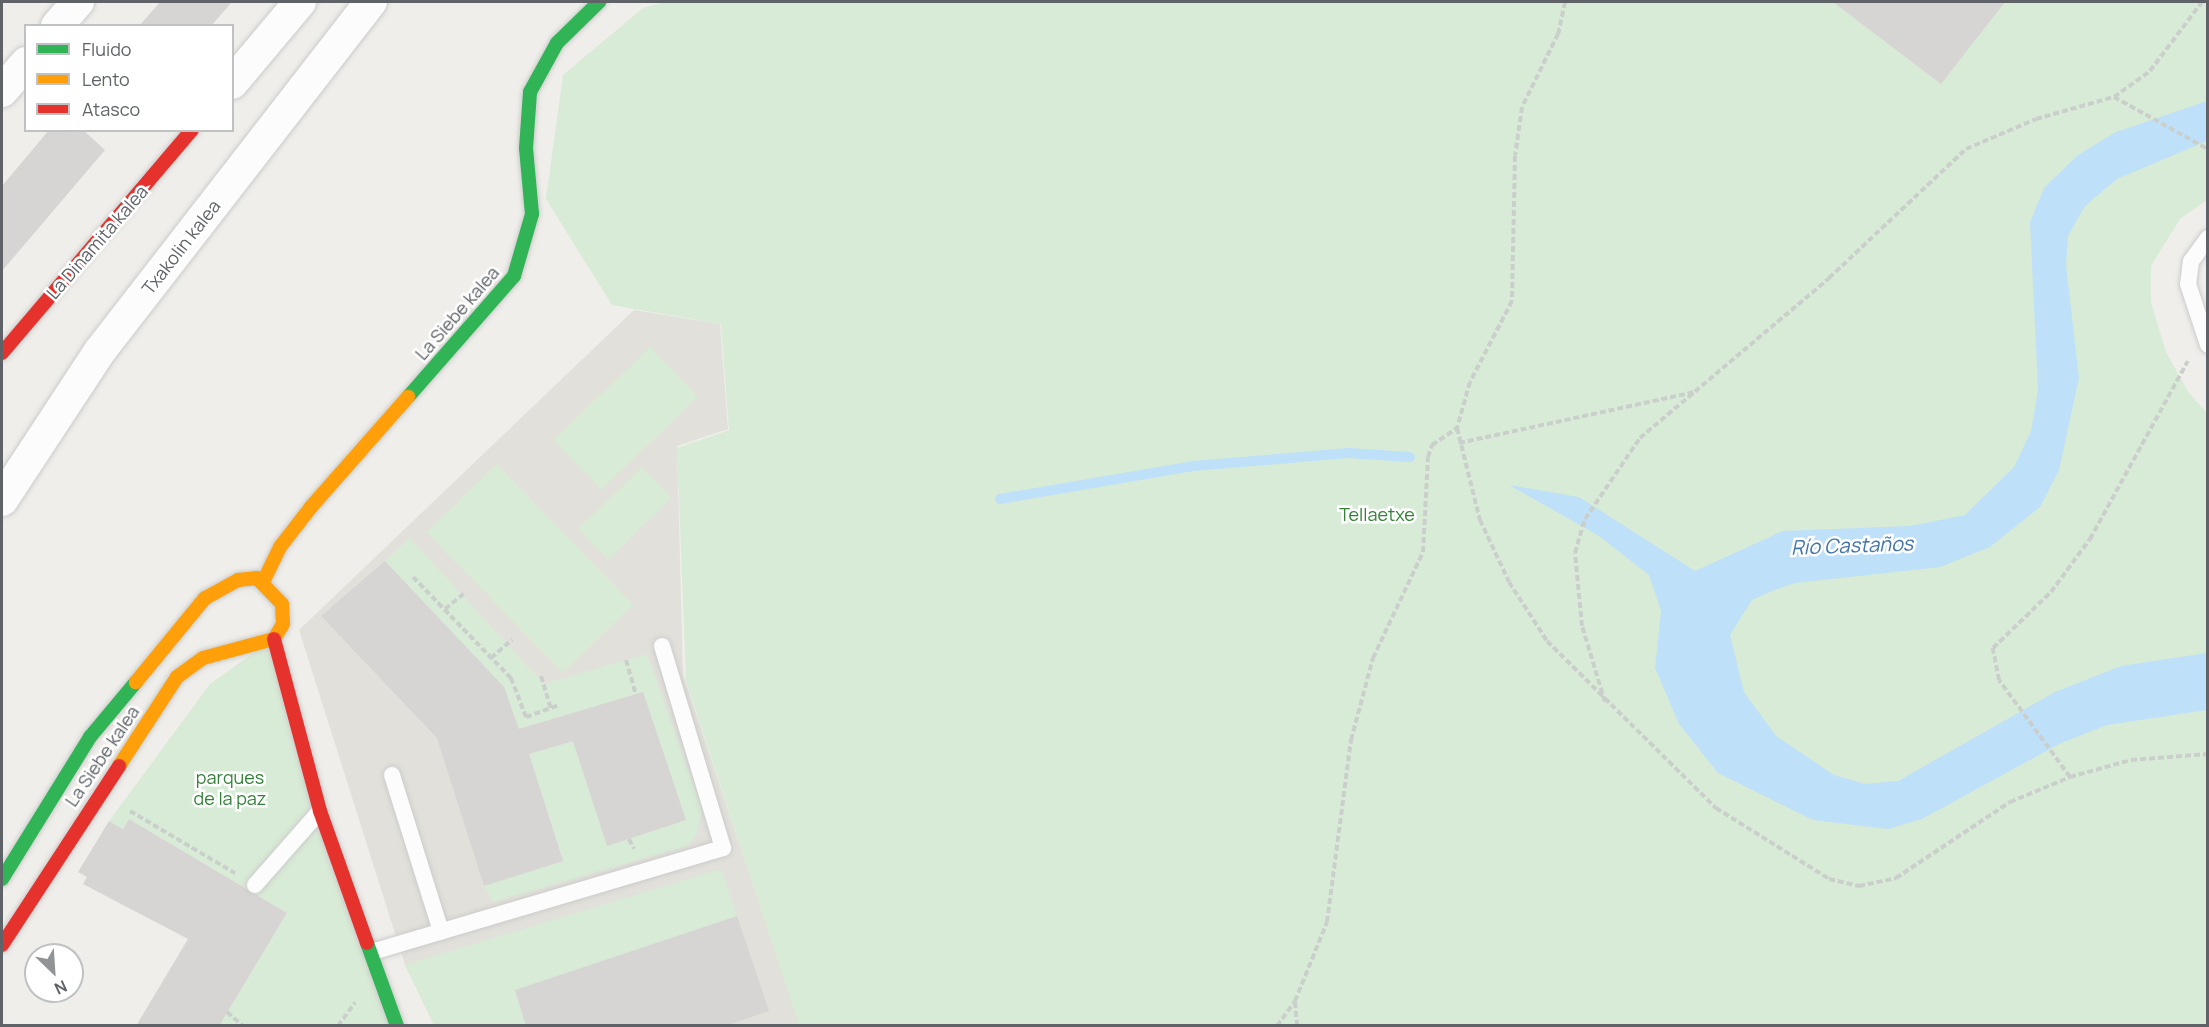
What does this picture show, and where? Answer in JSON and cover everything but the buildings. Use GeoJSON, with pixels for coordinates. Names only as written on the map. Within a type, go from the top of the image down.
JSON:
{"type":"FeatureCollection","features":[{"type":"Feature","properties":{"kind":"street"},"geometry":{"type":"LineString","coordinates":[[59,24],[78,2]]}},
{"type":"Feature","properties":{"kind":"street"},"geometry":{"type":"LineString","coordinates":[[234,81],[300,2]]}},
{"type":"Feature","properties":{"kind":"street","name":"Txakolin kalea"},"geometry":{"type":"LineString","coordinates":[[2,500],[100,351],[371,2]]}},
{"type":"Feature","properties":{"kind":"street","name":"La Siebe kalea"},"geometry":{"type":"LineString","coordinates":[[2,879],[90,737],[185,621],[221,585],[263,582],[280,547],[310,507],[514,276],[532,213],[526,148],[530,92],[557,43],[599,2]]}},
{"type":"Feature","properties":{"kind":"street"},"geometry":{"type":"LineString","coordinates":[[2,91],[24,65]]}},
{"type":"Feature","properties":{"kind":"street","name":"La Dinamita kalea"},"geometry":{"type":"LineString","coordinates":[[2,353],[190,132]]}},
{"type":"Feature","properties":{"kind":"street"},"geometry":{"type":"LineString","coordinates":[[263,582],[282,604],[283,624],[274,639],[320,811],[397,1026]]}},
{"type":"Feature","properties":{"kind":"street","name":"La Siebe kalea"},"geometry":{"type":"LineString","coordinates":[[2,945],[99,792],[177,677],[202,658],[274,639]]}},
{"type":"Feature","properties":{"kind":"lane"},"geometry":{"type":"LineString","coordinates":[[2205,341],[2188,284],[2191,261],[2208,238]]}},
{"type":"Feature","properties":{"kind":"lane"},"geometry":{"type":"LineString","coordinates":[[372,952],[723,848],[662,646]]}},
{"type":"Feature","properties":{"kind":"lane"},"geometry":{"type":"LineString","coordinates":[[392,775],[441,931]]}},
{"type":"Feature","properties":{"kind":"lane"},"geometry":{"type":"LineString","coordinates":[[255,885],[320,811]]}},
{"type":"Feature","properties":{"kind":"path"},"geometry":{"type":"LineString","coordinates":[[1565,2],[1558,34],[1522,107],[1512,300],[1470,382],[1457,428],[1480,520],[1509,582],[1547,641],[1606,706],[1716,808],[1829,879],[1859,886],[1896,878],[2010,802],[2070,777],[2131,760],[2208,754]]}},
{"type":"Feature","properties":{"kind":"path"},"geometry":{"type":"LineString","coordinates":[[1606,706],[1582,626],[1575,553],[1581,530],[1603,488],[1640,438],[1829,278],[1966,149],[2036,119],[2114,97],[2150,71],[2202,2]]}},
{"type":"Feature","properties":{"kind":"path"},"geometry":{"type":"LineString","coordinates":[[2114,97],[2207,149]]}},
{"type":"Feature","properties":{"kind":"path"},"geometry":{"type":"LineString","coordinates":[[2070,777],[2000,680],[1994,648],[2051,592],[2090,539],[2205,341]]}},
{"type":"Feature","properties":{"kind":"path"},"geometry":{"type":"LineString","coordinates":[[1459,443],[1695,392]]}},
{"type":"Feature","properties":{"kind":"path"},"geometry":{"type":"LineString","coordinates":[[1277,1026],[1295,1002],[1327,922],[1351,740],[1373,658],[1423,552],[1428,457],[1432,445],[1457,428]]}},
{"type":"Feature","properties":{"kind":"path"},"geometry":{"type":"LineString","coordinates":[[413,577],[512,678],[526,717],[559,705]]}},
{"type":"Feature","properties":{"kind":"path"},"geometry":{"type":"LineString","coordinates":[[445,609],[465,592]]}},
{"type":"Feature","properties":{"kind":"path"},"geometry":{"type":"LineString","coordinates":[[492,658],[512,640]]}},
{"type":"Feature","properties":{"kind":"path"},"geometry":{"type":"LineString","coordinates":[[626,660],[636,694]]}},
{"type":"Feature","properties":{"kind":"path"},"geometry":{"type":"LineString","coordinates":[[541,676],[551,708]]}},
{"type":"Feature","properties":{"kind":"path"},"geometry":{"type":"LineString","coordinates":[[99,792],[255,885]]}},
{"type":"Feature","properties":{"kind":"path"},"geometry":{"type":"LineString","coordinates":[[1295,1002],[1297,1026]]}},
{"type":"Feature","properties":{"kind":"path"},"geometry":{"type":"LineString","coordinates":[[227,1012],[243,1026]]}},
{"type":"Feature","properties":{"kind":"shaded area"},"geometry":{"type":"Polygon","coordinates":[[[634,310],[720,324],[728,429],[677,446],[683,674],[800,1025],[434,1025],[405,965],[299,630],[634,310]]]}},
{"type":"Feature","properties":{"kind":"green space","name":"Tellaetxe"},"geometry":{"type":"Polygon","coordinates":[[[665,2],[2207,2],[2207,200],[2180,219],[2151,266],[2151,302],[2166,352],[2188,392],[2207,413],[2207,1025],[799,1025],[686,680],[677,448],[729,430],[721,324],[612,305],[546,199],[563,75],[643,8],[665,2]]]}},
{"type":"Feature","properties":{"kind":"green space"},"geometry":{"type":"Polygon","coordinates":[[[650,347],[698,397],[602,490],[554,440],[650,347]]]}},
{"type":"Feature","properties":{"kind":"green space"},"geometry":{"type":"Polygon","coordinates":[[[497,464],[633,605],[563,673],[427,532],[497,464]]]}},
{"type":"Feature","properties":{"kind":"green space"},"geometry":{"type":"Polygon","coordinates":[[[642,467],[672,498],[608,560],[578,529],[642,467]]]}},
{"type":"Feature","properties":{"kind":"green space"},"geometry":{"type":"Polygon","coordinates":[[[410,538],[544,684],[647,654],[702,809],[697,833],[687,846],[493,902],[484,886],[563,861],[529,754],[573,741],[607,846],[686,820],[643,692],[519,729],[385,561],[410,538]]]}},
{"type":"Feature","properties":{"kind":"green space","name":"parques de la paz"},"geometry":{"type":"Polygon","coordinates":[[[270,641],[393,1025],[219,1025],[287,913],[129,819],[123,829],[109,821],[210,684],[270,641]]]}},
{"type":"Feature","properties":{"kind":"green space"},"geometry":{"type":"Polygon","coordinates":[[[721,869],[737,916],[515,990],[526,1025],[434,1025],[405,965],[721,869]]]}},
{"type":"Feature","properties":{"kind":"water","name":"Río Castaños"},"geometry":{"type":"Polygon","coordinates":[[[2207,101],[2207,141],[2117,179],[2085,206],[2068,236],[2066,265],[2079,378],[2059,470],[2040,507],[1990,547],[1940,567],[1795,583],[1772,591],[1752,600],[1730,635],[1744,692],[1776,736],[1834,775],[1865,784],[1898,781],[2055,692],[2121,666],[2207,653],[2207,710],[2107,725],[2059,744],[1922,819],[1888,829],[1813,820],[1718,773],[1679,724],[1655,668],[1661,611],[1649,575],[1599,536],[1509,485],[1579,497],[1695,571],[1783,531],[1910,526],[1965,515],[2014,467],[2031,431],[2038,390],[2030,222],[2044,188],[2078,155],[2116,132],[2207,101]]]}},
{"type":"Feature","properties":{"kind":"waterway"},"geometry":{"type":"LineString","coordinates":[[1000,499],[1194,466],[1348,453],[1410,457]]}},
{"type":"Feature","properties":{"kind":"traffic: fast"},"geometry":{"type":"LineString","coordinates":[[408,397],[514,276],[532,214],[526,148],[530,92],[557,43],[599,2]]}},
{"type":"Feature","properties":{"kind":"traffic: fast"},"geometry":{"type":"LineString","coordinates":[[2,879],[90,737],[136,682]]}},
{"type":"Feature","properties":{"kind":"traffic: fast"},"geometry":{"type":"LineString","coordinates":[[367,943],[397,1026]]}},
{"type":"Feature","properties":{"kind":"traffic: slow"},"geometry":{"type":"LineString","coordinates":[[263,582],[280,547],[311,507],[408,397]]}},
{"type":"Feature","properties":{"kind":"traffic: slow"},"geometry":{"type":"LineString","coordinates":[[119,766],[177,677],[203,658],[274,639],[283,624],[282,604],[257,578],[238,580],[205,598],[136,682]]}},
{"type":"Feature","properties":{"kind":"traffic: jam"},"geometry":{"type":"LineString","coordinates":[[2,353],[190,132]]}},
{"type":"Feature","properties":{"kind":"traffic: jam"},"geometry":{"type":"LineString","coordinates":[[274,639],[320,811],[367,943]]}},
{"type":"Feature","properties":{"kind":"traffic: jam"},"geometry":{"type":"LineString","coordinates":[[2,945],[119,766]]}}]}
